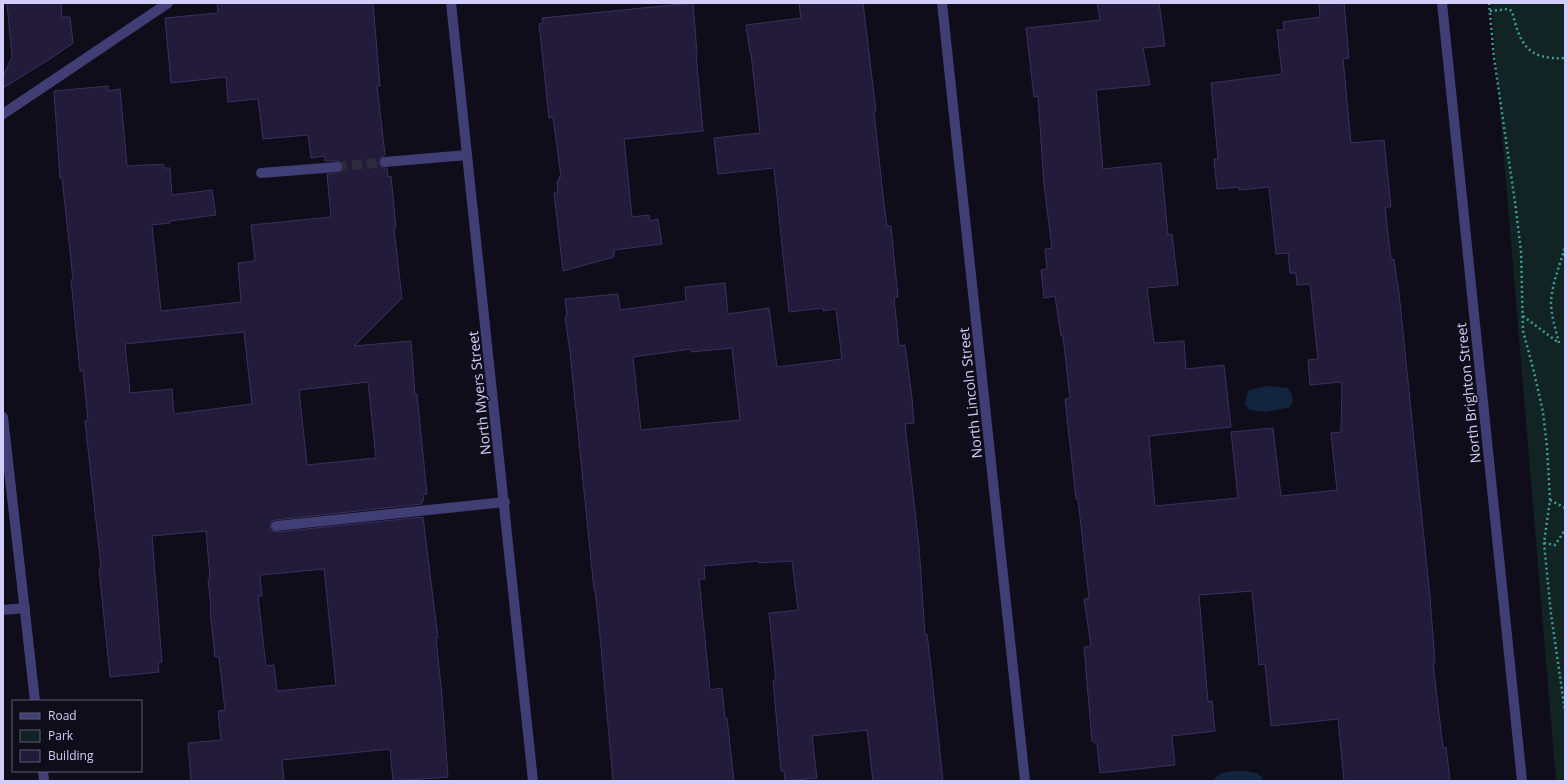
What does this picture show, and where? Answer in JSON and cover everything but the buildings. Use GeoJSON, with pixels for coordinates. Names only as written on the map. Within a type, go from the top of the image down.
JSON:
{"type":"FeatureCollection","features":[{"type":"Feature","properties":{"kind":"street"},"geometry":{"type":"LineString","coordinates":[[3,114],[168,3]]}},
{"type":"Feature","properties":{"kind":"street","name":"North Myers Street"},"geometry":{"type":"LineString","coordinates":[[451,3],[534,781]]}},
{"type":"Feature","properties":{"kind":"street","name":"North Lincoln Street"},"geometry":{"type":"LineString","coordinates":[[942,3],[1025,781]]}},
{"type":"Feature","properties":{"kind":"street","name":"North Brighton Street"},"geometry":{"type":"LineString","coordinates":[[1442,3],[1522,781]]}},
{"type":"Feature","properties":{"kind":"street"},"geometry":{"type":"LineString","coordinates":[[385,162],[467,155]]}},
{"type":"Feature","properties":{"kind":"street"},"geometry":{"type":"LineString","coordinates":[[261,174],[337,167]]}},
{"type":"Feature","properties":{"kind":"street"},"geometry":{"type":"LineString","coordinates":[[3,417],[35,700]]}},
{"type":"Feature","properties":{"kind":"street"},"geometry":{"type":"LineString","coordinates":[[276,526],[505,502]]}},
{"type":"Feature","properties":{"kind":"street"},"geometry":{"type":"LineString","coordinates":[[3,610],[24,608]]}},
{"type":"Feature","properties":{"kind":"path"},"geometry":{"type":"LineString","coordinates":[[1489,3],[1494,58],[1521,251],[1523,331],[1543,412],[1547,447],[1550,500],[1544,543],[1551,614],[1565,711]]}},
{"type":"Feature","properties":{"kind":"path"},"geometry":{"type":"LineString","coordinates":[[1489,11],[1508,9],[1512,11],[1516,28],[1521,38],[1530,50],[1538,56],[1548,58],[1565,58]]}},
{"type":"Feature","properties":{"kind":"path"},"geometry":{"type":"LineString","coordinates":[[1522,316],[1559,342],[1552,318],[1551,303],[1554,281],[1565,247]]}},
{"type":"Feature","properties":{"kind":"path"},"geometry":{"type":"LineString","coordinates":[[1550,500],[1565,508]]}},
{"type":"Feature","properties":{"kind":"path"},"geometry":{"type":"LineString","coordinates":[[1544,543],[1555,545],[1565,530]]}},
{"type":"Feature","properties":{"kind":"green space"},"geometry":{"type":"Polygon","coordinates":[[[1491,3],[1565,3],[1565,781],[1556,781],[1491,3]]]}},
{"type":"Feature","properties":{"kind":"water"},"geometry":{"type":"Polygon","coordinates":[[[1268,386],[1288,388],[1292,397],[1290,407],[1266,412],[1250,410],[1245,404],[1248,391],[1268,386]]]}},
{"type":"Feature","properties":{"kind":"water"},"geometry":{"type":"Polygon","coordinates":[[[1231,771],[1256,773],[1262,777],[1263,781],[1213,781],[1216,777],[1223,773],[1231,771]]]}},
{"type":"Feature","properties":{"kind":"tunnel"},"geometry":{"type":"LineString","coordinates":[[337,167],[385,162]]}}]}
